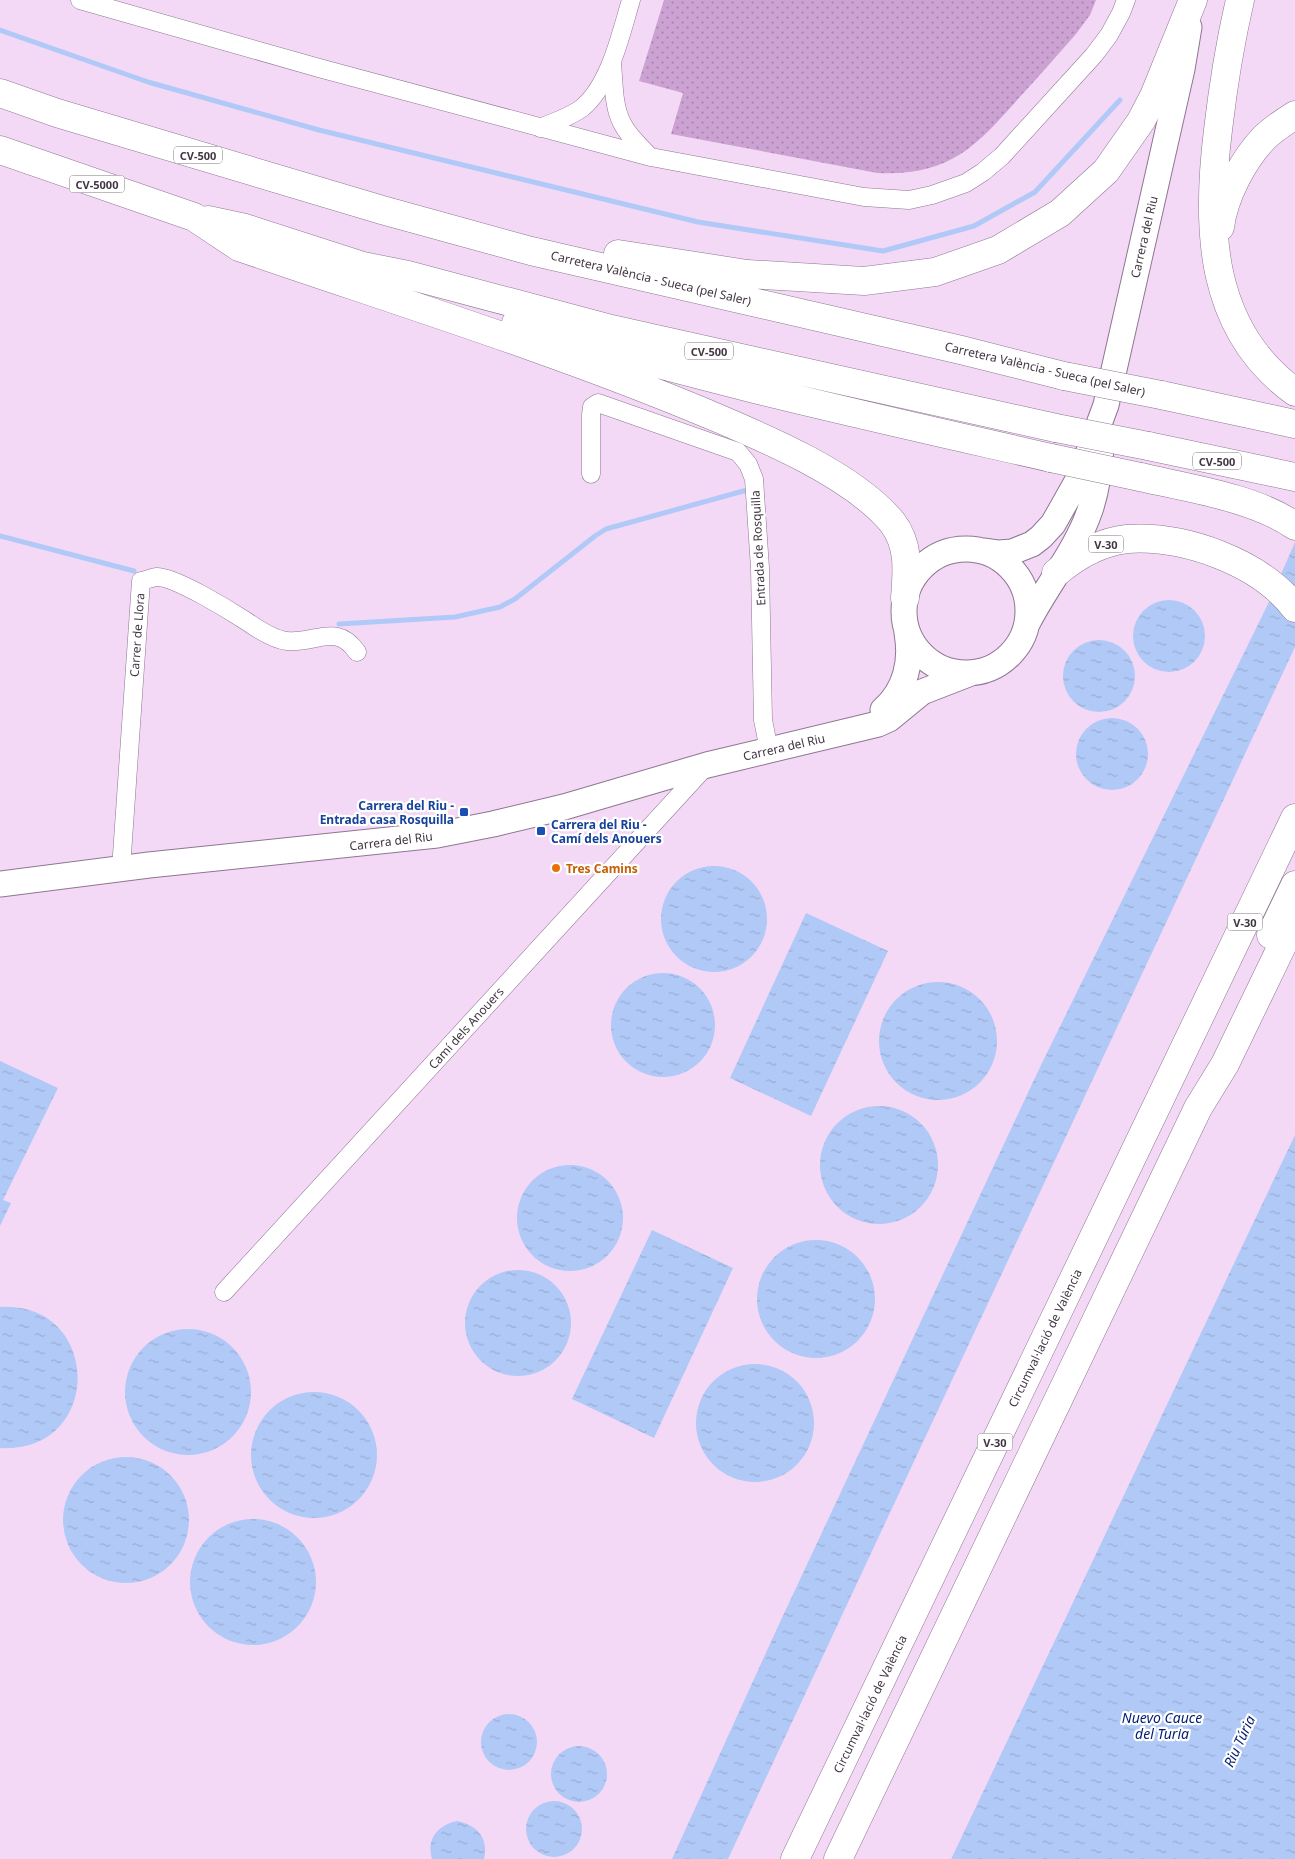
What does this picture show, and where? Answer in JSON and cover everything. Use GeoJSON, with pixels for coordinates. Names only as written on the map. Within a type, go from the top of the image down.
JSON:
{"type":"FeatureCollection","features":[{"type":"Feature","properties":{"kind":"highway"},"geometry":{"type":"LineString","coordinates":[[382,210],[522,233],[621,254],[747,274],[864,281],[935,272],[998,250],[1060,214],[1106,171],[1141,121],[1150,104],[1193,0]]}},
{"type":"Feature","properties":{"kind":"highway"},"geometry":{"type":"LineString","coordinates":[[1240,0],[1221,99],[1212,193],[1212,232],[1218,271],[1228,303],[1248,341],[1261,360],[1274,375],[1295,392]]}},
{"type":"Feature","properties":{"kind":"highway","name":"Carretera València - Sueca (pel Saler)"},"geometry":{"type":"LineString","coordinates":[[7,96],[382,210],[531,251],[961,350],[1064,376],[1295,424]]}},
{"type":"Feature","properties":{"kind":"highway"},"geometry":{"type":"LineString","coordinates":[[1218,271],[1218,242],[1221,220],[1238,174],[1265,137],[1295,115]]}},
{"type":"Feature","properties":{"kind":"highway","name":"CV-5000"},"geometry":{"type":"LineString","coordinates":[[0,150],[194,217]]}},
{"type":"Feature","properties":{"kind":"highway"},"geometry":{"type":"LineString","coordinates":[[194,217],[239,248],[642,387],[746,430],[805,459],[841,480],[872,502],[893,523],[906,552],[908,567],[905,598]]}},
{"type":"Feature","properties":{"kind":"highway","name":"CV-500"},"geometry":{"type":"LineString","coordinates":[[194,217],[245,228],[363,266],[408,275],[611,329],[1056,428],[1290,476]]}},
{"type":"Feature","properties":{"kind":"highway"},"geometry":{"type":"LineString","coordinates":[[363,266],[404,287],[590,346],[835,408],[1236,500],[1259,508],[1293,525]]}},
{"type":"Feature","properties":{"kind":"highway","name":"V-30"},"geometry":{"type":"LineString","coordinates":[[1056,573],[1078,556],[1095,548],[1126,539],[1163,540],[1208,551],[1245,567],[1265,578],[1279,589],[1295,608]]}},
{"type":"Feature","properties":{"kind":"highway","name":"Circumval·lació de València"},"geometry":{"type":"LineString","coordinates":[[796,1859],[1295,818]]}},
{"type":"Feature","properties":{"kind":"highway"},"geometry":{"type":"LineString","coordinates":[[1198,1108],[1212,1056],[1295,885]]}},
{"type":"Feature","properties":{"kind":"highway"},"geometry":{"type":"LineString","coordinates":[[838,1859],[1198,1108],[1225,1064],[1295,919]]}},
{"type":"Feature","properties":{"kind":"street"},"geometry":{"type":"LineString","coordinates":[[80,0],[319,68],[651,157],[864,198],[909,200],[951,190],[983,172],[1002,156],[1094,55],[1109,35],[1126,0]]}},
{"type":"Feature","properties":{"kind":"street"},"geometry":{"type":"LineString","coordinates":[[540,128],[572,114],[582,108],[592,98],[612,64],[631,0]]}},
{"type":"Feature","properties":{"kind":"street","name":"Carrera del Riu"},"geometry":{"type":"LineString","coordinates":[[1028,622],[1079,534],[1094,497],[1099,476],[1106,405],[1182,69],[1193,0]]}},
{"type":"Feature","properties":{"kind":"street","name":"Carrera del Riu"},"geometry":{"type":"LineString","coordinates":[[1182,69],[1206,0]]}},
{"type":"Feature","properties":{"kind":"street"},"geometry":{"type":"LineString","coordinates":[[612,64],[617,108],[621,122],[628,133],[651,157]]}},
{"type":"Feature","properties":{"kind":"street","name":"Entrada de Rosquilla"},"geometry":{"type":"LineString","coordinates":[[592,474],[591,415],[592,407],[598,403],[738,452],[748,464],[754,479],[760,568],[763,720],[770,749]]}},
{"type":"Feature","properties":{"kind":"street","name":"Carrera del Riu"},"geometry":{"type":"LineString","coordinates":[[985,551],[999,553],[1022,548],[1032,544],[1053,524],[1079,478],[1106,405]]}},
{"type":"Feature","properties":{"kind":"street"},"geometry":{"type":"LineString","coordinates":[[956,548],[971,548],[985,551],[1000,557],[1020,578],[1026,591],[1028,622],[1023,637],[1014,651],[1002,662],[987,670],[971,673],[954,672],[931,663],[921,655],[913,644],[906,630],[905,598],[910,583],[928,560],[956,548]]}},
{"type":"Feature","properties":{"kind":"street","name":"Carrer de Llora"},"geometry":{"type":"LineString","coordinates":[[121,869],[141,581],[157,577],[172,581],[221,604],[260,630],[286,641],[321,638],[332,635],[350,642],[357,652]]}},
{"type":"Feature","properties":{"kind":"street","name":"Carrera del Riu"},"geometry":{"type":"LineString","coordinates":[[860,728],[887,706],[903,683],[909,658],[906,630]]}},
{"type":"Feature","properties":{"kind":"street","name":"Carrera del Riu"},"geometry":{"type":"LineString","coordinates":[[0,884],[437,835],[493,824],[564,807],[707,765],[860,728],[889,719],[922,692],[971,673]]}},
{"type":"Feature","properties":{"kind":"street","name":"Camí dels Anouers"},"geometry":{"type":"LineString","coordinates":[[224,1292],[707,765]]}},
{"type":"Feature","properties":{"kind":"shaded area"},"geometry":{"type":"Polygon","coordinates":[[[664,0],[1096,0],[1090,15],[1076,34],[1002,117],[973,145],[958,156],[923,170],[902,173],[877,173],[671,134],[683,93],[639,81],[664,0]]]}},
{"type":"Feature","properties":{"kind":"water"},"geometry":{"type":"Polygon","coordinates":[[[1295,542],[1295,647],[728,1859],[672,1859],[780,1622],[1041,1065],[1268,604],[1295,542]]]}},
{"type":"Feature","properties":{"kind":"water"},"geometry":{"type":"Polygon","coordinates":[[[1169,600],[1189,606],[1199,616],[1205,636],[1199,656],[1189,666],[1169,672],[1149,666],[1139,656],[1133,636],[1139,616],[1149,606],[1169,600]]]}},
{"type":"Feature","properties":{"kind":"water"},"geometry":{"type":"Polygon","coordinates":[[[1099,640],[1119,646],[1129,656],[1135,676],[1129,696],[1119,706],[1099,712],[1079,706],[1069,696],[1063,676],[1069,656],[1079,646],[1099,640]]]}},
{"type":"Feature","properties":{"kind":"water"},"geometry":{"type":"Polygon","coordinates":[[[1112,718],[1132,724],[1142,734],[1148,754],[1142,774],[1132,784],[1112,790],[1092,784],[1082,774],[1076,754],[1082,734],[1092,724],[1112,718]]]}},
{"type":"Feature","properties":{"kind":"water"},"geometry":{"type":"Polygon","coordinates":[[[714,866],[734,870],[751,882],[763,899],[767,919],[763,939],[751,956],[734,968],[714,972],[694,968],[677,956],[665,939],[661,919],[665,899],[677,882],[694,870],[714,866]]]}},
{"type":"Feature","properties":{"kind":"water"},"geometry":{"type":"Polygon","coordinates":[[[806,913],[888,951],[811,1116],[730,1078],[806,913]]]}},
{"type":"Feature","properties":{"kind":"water"},"geometry":{"type":"Polygon","coordinates":[[[663,973],[683,977],[692,981],[700,988],[707,996],[711,1005],[715,1025],[711,1045],[707,1054],[700,1062],[692,1069],[683,1073],[663,1077],[643,1073],[634,1069],[626,1062],[619,1054],[615,1045],[611,1025],[615,1005],[619,996],[626,988],[634,981],[643,977],[663,973]]]}},
{"type":"Feature","properties":{"kind":"water"},"geometry":{"type":"Polygon","coordinates":[[[938,982],[961,986],[980,999],[993,1018],[997,1041],[993,1064],[980,1083],[961,1096],[938,1100],[915,1096],[896,1083],[883,1064],[879,1041],[883,1018],[896,999],[915,986],[938,982]]]}},
{"type":"Feature","properties":{"kind":"water"},"geometry":{"type":"Polygon","coordinates":[[[0,1061],[58,1088],[3,1200],[11,1203],[0,1226],[0,1061]]]}},
{"type":"Feature","properties":{"kind":"water"},"geometry":{"type":"Polygon","coordinates":[[[879,1106],[891,1107],[902,1111],[921,1123],[933,1142],[937,1153],[937,1177],[933,1188],[921,1207],[902,1219],[891,1223],[879,1224],[867,1223],[856,1219],[837,1207],[825,1188],[821,1177],[820,1165],[821,1153],[825,1142],[837,1123],[856,1111],[867,1107],[879,1106]]]}},
{"type":"Feature","properties":{"kind":"water","name":"Nuevo Cauce del Turia"},"geometry":{"type":"Polygon","coordinates":[[[1295,1135],[1295,1859],[951,1859],[1295,1135]]]}},
{"type":"Feature","properties":{"kind":"water"},"geometry":{"type":"Polygon","coordinates":[[[570,1165],[590,1169],[607,1181],[619,1198],[623,1218],[619,1238],[607,1255],[590,1267],[570,1271],[550,1267],[533,1255],[521,1238],[517,1218],[521,1198],[533,1181],[550,1169],[570,1165]]]}},
{"type":"Feature","properties":{"kind":"water"},"geometry":{"type":"Polygon","coordinates":[[[652,1230],[733,1268],[654,1438],[572,1399],[652,1230]]]}},
{"type":"Feature","properties":{"kind":"water"},"geometry":{"type":"Polygon","coordinates":[[[816,1240],[828,1241],[839,1245],[858,1257],[870,1276],[874,1287],[874,1311],[870,1322],[858,1341],[839,1353],[828,1357],[816,1358],[804,1357],[793,1353],[774,1341],[762,1322],[758,1311],[757,1299],[758,1287],[762,1276],[774,1257],[793,1245],[804,1241],[816,1240]]]}},
{"type":"Feature","properties":{"kind":"water"},"geometry":{"type":"Polygon","coordinates":[[[518,1270],[538,1274],[555,1286],[567,1303],[571,1323],[567,1343],[555,1360],[538,1372],[518,1376],[498,1372],[481,1360],[469,1343],[465,1323],[469,1303],[481,1286],[498,1274],[518,1270]]]}},
{"type":"Feature","properties":{"kind":"water"},"geometry":{"type":"Polygon","coordinates":[[[0,1307],[34,1312],[58,1327],[73,1351],[78,1378],[73,1404],[58,1428],[34,1443],[0,1448],[0,1307]]]}},
{"type":"Feature","properties":{"kind":"water"},"geometry":{"type":"Polygon","coordinates":[[[188,1329],[212,1334],[232,1348],[246,1368],[251,1392],[246,1416],[232,1436],[212,1450],[188,1455],[164,1450],[144,1436],[130,1416],[125,1392],[130,1368],[144,1348],[164,1334],[188,1329]]]}},
{"type":"Feature","properties":{"kind":"water"},"geometry":{"type":"Polygon","coordinates":[[[755,1364],[778,1368],[797,1381],[810,1400],[814,1423],[810,1446],[797,1465],[778,1478],[755,1482],[732,1478],[713,1465],[700,1446],[696,1423],[700,1400],[713,1381],[732,1368],[755,1364]]]}},
{"type":"Feature","properties":{"kind":"water"},"geometry":{"type":"Polygon","coordinates":[[[314,1392],[338,1397],[358,1411],[372,1431],[377,1455],[372,1479],[358,1499],[338,1513],[314,1518],[290,1513],[270,1499],[256,1479],[251,1455],[256,1431],[270,1411],[290,1397],[314,1392]]]}},
{"type":"Feature","properties":{"kind":"water"},"geometry":{"type":"Polygon","coordinates":[[[126,1457],[150,1462],[170,1476],[184,1496],[189,1520],[184,1544],[170,1564],[150,1578],[126,1583],[102,1578],[82,1564],[68,1544],[63,1520],[68,1496],[82,1476],[102,1462],[126,1457]]]}},
{"type":"Feature","properties":{"kind":"water"},"geometry":{"type":"Polygon","coordinates":[[[253,1519],[277,1524],[297,1538],[311,1558],[316,1582],[311,1606],[297,1626],[277,1640],[253,1645],[229,1640],[209,1626],[195,1606],[190,1582],[195,1558],[209,1538],[229,1524],[253,1519]]]}},
{"type":"Feature","properties":{"kind":"water"},"geometry":{"type":"Polygon","coordinates":[[[509,1714],[520,1716],[529,1722],[535,1731],[537,1742],[535,1753],[529,1762],[520,1768],[509,1770],[498,1768],[489,1762],[483,1753],[481,1742],[483,1731],[489,1722],[498,1716],[509,1714]]]}},
{"type":"Feature","properties":{"kind":"water"},"geometry":{"type":"Polygon","coordinates":[[[579,1746],[590,1748],[599,1754],[605,1763],[607,1774],[605,1785],[599,1794],[590,1800],[579,1802],[568,1800],[559,1794],[553,1785],[551,1774],[553,1763],[559,1754],[568,1748],[579,1746]]]}},
{"type":"Feature","properties":{"kind":"water"},"geometry":{"type":"Polygon","coordinates":[[[554,1801],[565,1803],[574,1809],[580,1818],[582,1829],[580,1840],[574,1849],[565,1855],[554,1857],[543,1855],[534,1849],[528,1840],[526,1829],[528,1818],[534,1809],[543,1803],[554,1801]]]}},
{"type":"Feature","properties":{"kind":"water"},"geometry":{"type":"Polygon","coordinates":[[[457,1821],[476,1829],[480,1834],[485,1845],[484,1859],[432,1859],[431,1845],[435,1834],[444,1826],[457,1821]]]}},
{"type":"Feature","properties":{"kind":"pier"},"geometry":{"type":"Polygon","coordinates":[[[1295,1133],[951,1859],[948,1859],[1293,1134],[1295,1133]]]}},
{"type":"Feature","properties":{"kind":"waterway"},"geometry":{"type":"LineString","coordinates":[[0,30],[148,82],[319,130],[698,222],[883,251],[974,226],[1035,192],[1120,100]]}},
{"type":"Feature","properties":{"kind":"waterway"},"geometry":{"type":"LineString","coordinates":[[339,624],[455,617],[500,607],[515,599],[606,529],[747,490]]}},
{"type":"Feature","properties":{"kind":"waterway"},"geometry":{"type":"LineString","coordinates":[[0,536],[134,571]]}},
{"type":"Feature","properties":{"kind":"place","name":"Carrera del Riu - Entrada casa Rosquilla"},"geometry":{"type":"Point","coordinates":[464,812]}},
{"type":"Feature","properties":{"kind":"place","name":"Carrera del Riu - Camí dels Anouers"},"geometry":{"type":"Point","coordinates":[541,831]}},
{"type":"Feature","properties":{"kind":"place","name":"Tres Camins"},"geometry":{"type":"Point","coordinates":[556,868]}},
{"type":"Feature","properties":{"kind":"water label","name":"Riu Túria"},"geometry":{"type":"Point","coordinates":[1239,1741]}}]}
